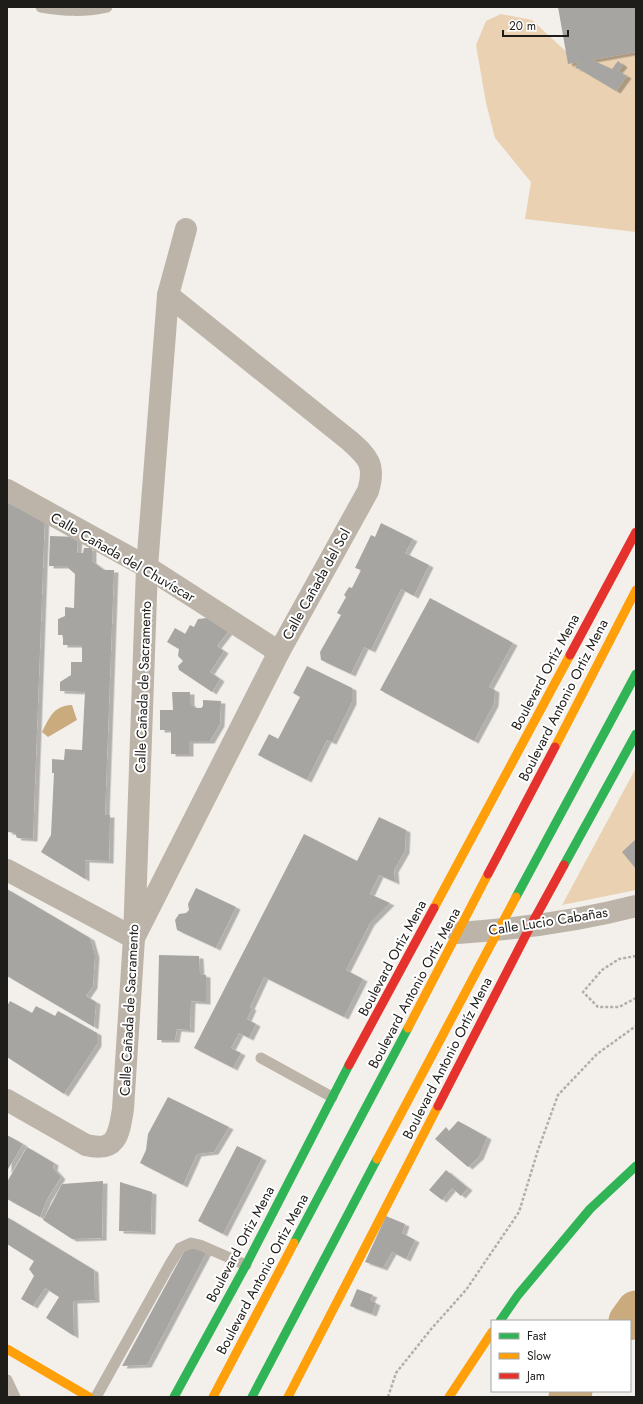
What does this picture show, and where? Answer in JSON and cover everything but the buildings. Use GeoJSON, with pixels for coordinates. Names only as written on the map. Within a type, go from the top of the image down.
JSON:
{"type":"FeatureCollection","features":[{"type":"Feature","properties":{"kind":"main road","name":"Boulevard Ortiz Mena"},"geometry":{"type":"LineString","coordinates":[[174,1397],[246,1265],[332,1097],[636,532]]}},
{"type":"Feature","properties":{"kind":"main road","name":"Boulevard Antonio Ortiz Mena"},"geometry":{"type":"LineString","coordinates":[[214,1397],[458,933],[636,590]]}},
{"type":"Feature","properties":{"kind":"main road"},"geometry":{"type":"LineString","coordinates":[[252,1397],[498,930],[636,674]]}},
{"type":"Feature","properties":{"kind":"main road","name":"Boulevard Antonio Ortíz Mena"},"geometry":{"type":"LineString","coordinates":[[288,1397],[530,927],[636,734]]}},
{"type":"Feature","properties":{"kind":"main road"},"geometry":{"type":"LineString","coordinates":[[501,1320],[518,1295],[590,1209],[636,1166]]}},
{"type":"Feature","properties":{"kind":"main road"},"geometry":{"type":"LineString","coordinates":[[449,1397],[491,1334]]}},
{"type":"Feature","properties":{"kind":"main road"},"geometry":{"type":"LineString","coordinates":[[7,1349],[89,1397]]}},
{"type":"Feature","properties":{"kind":"street","name":"Calle Cañada de Sacramento"},"geometry":{"type":"LineString","coordinates":[[7,1100],[86,1145],[97,1148],[111,1144],[118,1135],[123,1109],[134,938],[147,567],[168,295],[186,229]]}},
{"type":"Feature","properties":{"kind":"street","name":"Calle Cañada del Sol"},"geometry":{"type":"LineString","coordinates":[[134,938],[278,652],[368,491],[372,471],[362,452],[350,441],[168,295]]}},
{"type":"Feature","properties":{"kind":"street","name":"Calle Cañada del Chuvíscar"},"geometry":{"type":"LineString","coordinates":[[7,490],[147,567],[278,652]]}},
{"type":"Feature","properties":{"kind":"street"},"geometry":{"type":"LineString","coordinates":[[7,870],[134,938]]}},
{"type":"Feature","properties":{"kind":"street","name":"Calle Lucio Cabañas"},"geometry":{"type":"LineString","coordinates":[[458,933],[530,927],[636,906]]}},
{"type":"Feature","properties":{"kind":"lane"},"geometry":{"type":"LineString","coordinates":[[41,7],[65,11],[90,11],[107,7]]}},
{"type":"Feature","properties":{"kind":"lane"},"geometry":{"type":"LineString","coordinates":[[261,1058],[332,1097]]}},
{"type":"Feature","properties":{"kind":"lane"},"geometry":{"type":"LineString","coordinates":[[96,1397],[180,1248],[191,1243],[200,1244],[246,1265]]}},
{"type":"Feature","properties":{"kind":"lane"},"geometry":{"type":"LineString","coordinates":[[7,1380],[15,1397]]}},
{"type":"Feature","properties":{"kind":"path"},"geometry":{"type":"LineString","coordinates":[[636,956],[619,959],[602,970],[583,992],[598,1007],[619,1007],[636,998]]}},
{"type":"Feature","properties":{"kind":"path"},"geometry":{"type":"LineString","coordinates":[[388,1397],[396,1372],[466,1290],[519,1212],[538,1150],[558,1094],[597,1054],[636,1026]]}},
{"type":"Feature","properties":{"kind":"shaded area"},"geometry":{"type":"Polygon","coordinates":[[[501,14],[532,20],[573,58],[636,50],[636,232],[525,219],[531,182],[495,138],[486,103],[476,45],[486,21],[501,14]]]}},
{"type":"Feature","properties":{"kind":"shaded area"},"geometry":{"type":"Polygon","coordinates":[[[72,705],[77,720],[48,737],[42,732],[50,717],[56,710],[72,705]]]}},
{"type":"Feature","properties":{"kind":"shaded area"},"geometry":{"type":"Polygon","coordinates":[[[636,768],[636,890],[562,905],[636,768]]]}},
{"type":"Feature","properties":{"kind":"waterway"},"geometry":{"type":"LineString","coordinates":[[629,1320],[636,1310]]}},
{"type":"Feature","properties":{"kind":"waterway"},"geometry":{"type":"LineString","coordinates":[[568,1397],[572,1392]]}},
{"type":"Feature","properties":{"kind":"traffic: fast"},"geometry":{"type":"LineString","coordinates":[[516,897],[636,674]]}},
{"type":"Feature","properties":{"kind":"traffic: fast"},"geometry":{"type":"LineString","coordinates":[[564,865],[636,734]]}},
{"type":"Feature","properties":{"kind":"traffic: fast"},"geometry":{"type":"LineString","coordinates":[[294,1243],[408,1028]]}},
{"type":"Feature","properties":{"kind":"traffic: fast"},"geometry":{"type":"LineString","coordinates":[[174,1397],[246,1265],[349,1065]]}},
{"type":"Feature","properties":{"kind":"traffic: fast"},"geometry":{"type":"LineString","coordinates":[[252,1397],[377,1159]]}},
{"type":"Feature","properties":{"kind":"traffic: fast"},"geometry":{"type":"LineString","coordinates":[[501,1320],[518,1295],[590,1209],[636,1166]]}},
{"type":"Feature","properties":{"kind":"traffic: slow"},"geometry":{"type":"LineString","coordinates":[[555,747],[636,590]]}},
{"type":"Feature","properties":{"kind":"traffic: slow"},"geometry":{"type":"LineString","coordinates":[[434,908],[570,655]]}},
{"type":"Feature","properties":{"kind":"traffic: slow"},"geometry":{"type":"LineString","coordinates":[[408,1028],[488,874]]}},
{"type":"Feature","properties":{"kind":"traffic: slow"},"geometry":{"type":"LineString","coordinates":[[377,1159],[516,897]]}},
{"type":"Feature","properties":{"kind":"traffic: slow"},"geometry":{"type":"LineString","coordinates":[[288,1397],[438,1106]]}},
{"type":"Feature","properties":{"kind":"traffic: slow"},"geometry":{"type":"LineString","coordinates":[[213,1397],[294,1243]]}},
{"type":"Feature","properties":{"kind":"traffic: slow"},"geometry":{"type":"LineString","coordinates":[[449,1397],[491,1334]]}},
{"type":"Feature","properties":{"kind":"traffic: slow"},"geometry":{"type":"LineString","coordinates":[[7,1349],[89,1397]]}},
{"type":"Feature","properties":{"kind":"traffic: jam"},"geometry":{"type":"LineString","coordinates":[[570,655],[636,532]]}},
{"type":"Feature","properties":{"kind":"traffic: jam"},"geometry":{"type":"LineString","coordinates":[[488,874],[555,747]]}},
{"type":"Feature","properties":{"kind":"traffic: jam"},"geometry":{"type":"LineString","coordinates":[[438,1106],[530,927],[564,865]]}},
{"type":"Feature","properties":{"kind":"traffic: jam"},"geometry":{"type":"LineString","coordinates":[[349,1065],[434,908]]}}]}
